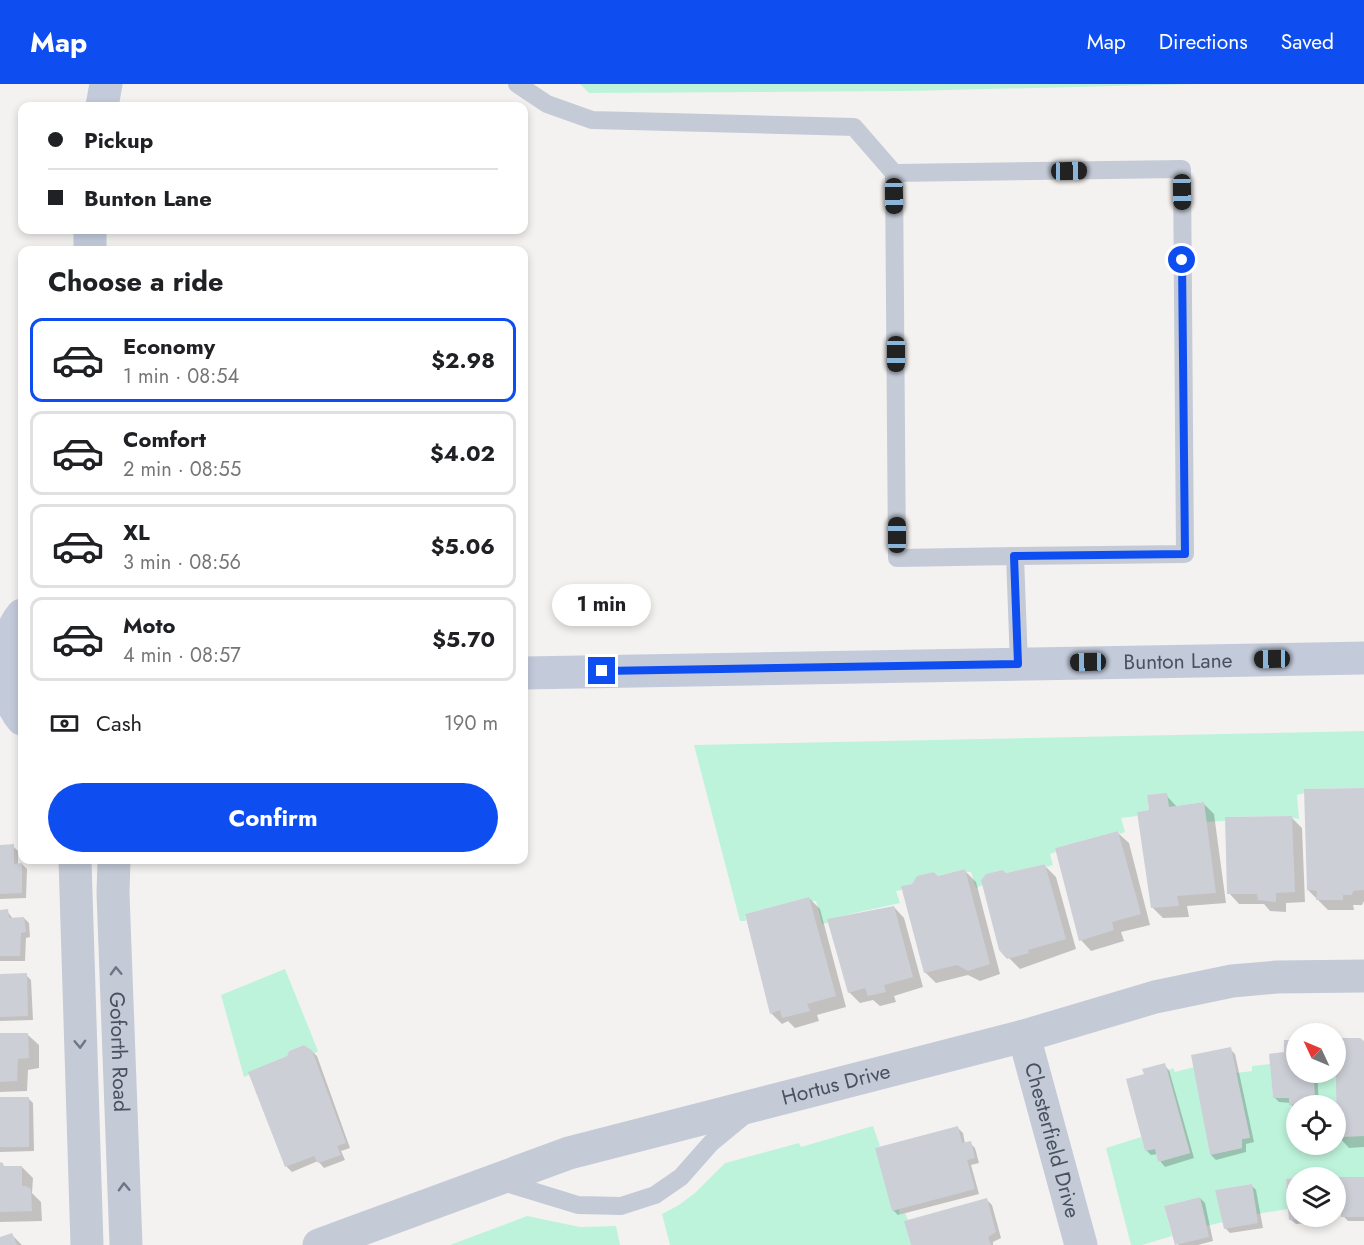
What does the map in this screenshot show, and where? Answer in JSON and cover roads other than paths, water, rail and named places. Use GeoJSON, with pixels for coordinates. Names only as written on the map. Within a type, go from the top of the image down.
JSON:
{"type":"FeatureCollection","features":[{"type":"Feature","properties":{"kind":"street"},"geometry":{"type":"LineString","coordinates":[[103,102],[106,84]]}},
{"type":"Feature","properties":{"kind":"street"},"geometry":{"type":"LineString","coordinates":[[13,712],[5,687],[3,650],[18,620]]}},
{"type":"Feature","properties":{"kind":"street","name":"Bunton Lane"},"geometry":{"type":"LineString","coordinates":[[528,673],[1364,657]]}},
{"type":"Feature","properties":{"kind":"street","name":"Goforth Road"},"geometry":{"type":"LineString","coordinates":[[75,864],[87,1245]]}},
{"type":"Feature","properties":{"kind":"street","name":"Goforth Road"},"geometry":{"type":"LineString","coordinates":[[114,864],[113,893],[126,1245]]}},
{"type":"Feature","properties":{"kind":"street","name":"Hortus Drive"},"geometry":{"type":"LineString","coordinates":[[319,1245],[569,1153],[1024,1036],[1155,997],[1232,981],[1277,976],[1364,976]]}},
{"type":"Feature","properties":{"kind":"street","name":"Chesterfield Drive"},"geometry":{"type":"LineString","coordinates":[[1024,1036],[1081,1245]]}},
{"type":"Feature","properties":{"kind":"lane"},"geometry":{"type":"LineString","coordinates":[[516,84],[547,104],[592,120],[854,127],[894,173],[897,558],[1185,554],[1182,169],[894,173]]}},
{"type":"Feature","properties":{"kind":"lane"},"geometry":{"type":"LineString","coordinates":[[1014,556],[1018,664]]}},
{"type":"Feature","properties":{"kind":"lane"},"geometry":{"type":"LineString","coordinates":[[496,1179],[578,1206],[621,1206],[655,1195],[681,1177],[711,1143],[756,1106]]}}]}
